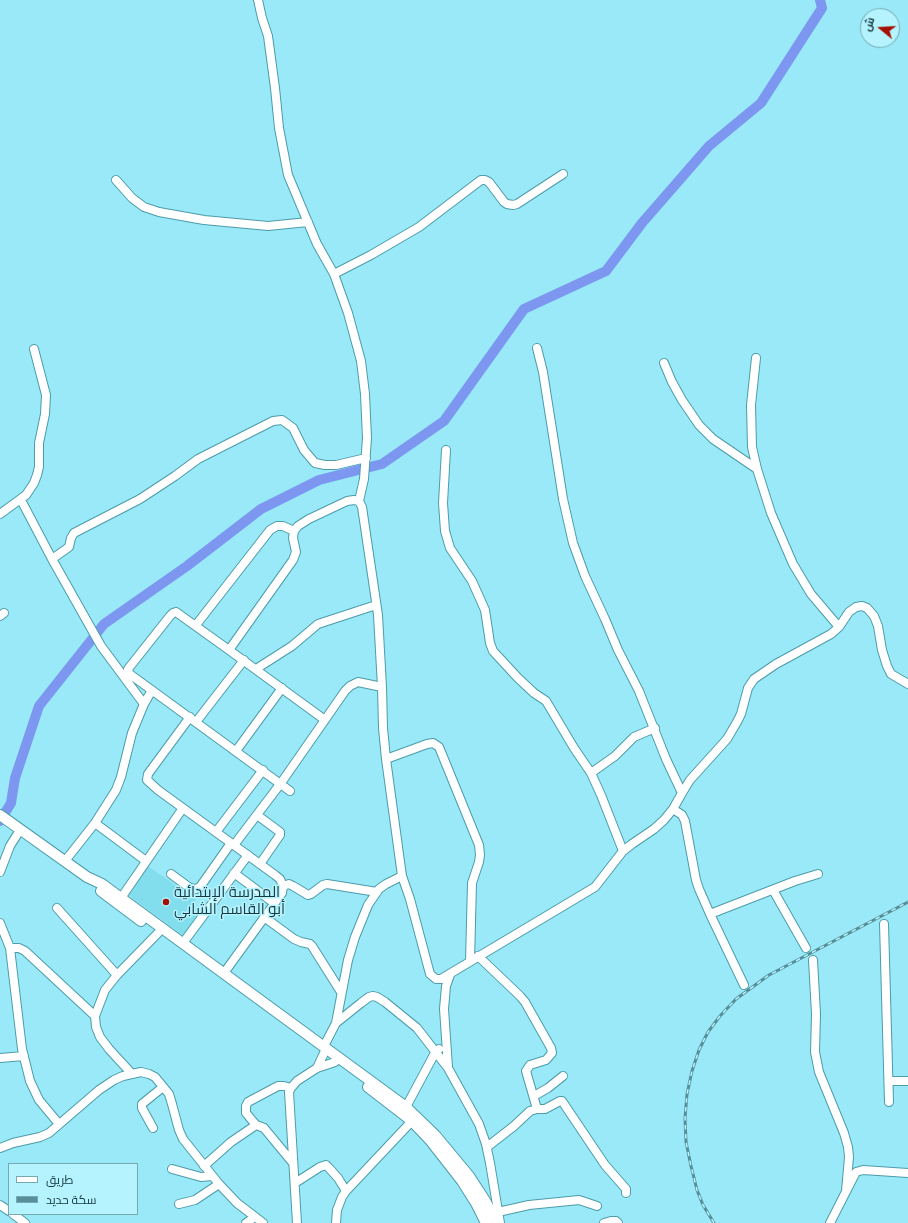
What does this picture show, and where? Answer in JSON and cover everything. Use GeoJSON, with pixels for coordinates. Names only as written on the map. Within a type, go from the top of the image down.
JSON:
{"type":"FeatureCollection","features":[{"type":"Feature","properties":{"kind":"main road"},"geometry":{"type":"LineString","coordinates":[[0,815],[87,877],[102,884],[224,973],[325,1049],[337,1060],[435,1135],[469,1176],[497,1223]]}},
{"type":"Feature","properties":{"kind":"main road"},"geometry":{"type":"LineString","coordinates":[[87,877],[98,889],[158,933],[325,1049]]}},
{"type":"Feature","properties":{"kind":"main road"},"geometry":{"type":"LineString","coordinates":[[403,1110],[430,1140],[458,1176],[476,1203],[486,1223]]}},
{"type":"Feature","properties":{"kind":"street"},"geometry":{"type":"LineString","coordinates":[[258,0],[268,36],[275,88],[278,128],[288,175],[317,244],[334,274],[348,313],[361,361],[365,394],[367,438],[364,480],[359,501],[362,507],[378,615],[383,728],[386,759],[402,876],[410,899],[430,974],[436,979],[441,979],[450,975],[478,956],[595,887],[623,852],[664,820],[673,809],[690,780],[727,739],[737,722],[748,688],[754,679],[776,664],[831,634],[839,627],[849,612],[856,607],[862,606],[867,608],[874,616],[878,626],[882,650],[887,666],[891,674],[908,684]]}},
{"type":"Feature","properties":{"kind":"street"},"geometry":{"type":"LineString","coordinates":[[334,274],[371,256],[419,228],[481,180],[489,182],[504,202],[513,205],[517,204],[563,174]]}},
{"type":"Feature","properties":{"kind":"street"},"geometry":{"type":"LineString","coordinates":[[116,180],[132,198],[144,207],[159,212],[204,220],[268,226],[308,222]]}},
{"type":"Feature","properties":{"kind":"street"},"geometry":{"type":"LineString","coordinates":[[537,348],[543,372],[563,500],[573,543],[585,576],[618,650],[640,691],[666,759],[682,793]]}},
{"type":"Feature","properties":{"kind":"street"},"geometry":{"type":"LineString","coordinates":[[0,514],[21,500],[30,490],[39,467],[39,443],[46,404],[46,395],[34,349]]}},
{"type":"Feature","properties":{"kind":"street"},"geometry":{"type":"LineString","coordinates":[[756,358],[751,405],[751,428],[752,447],[757,469],[771,513],[793,564],[811,594],[839,627]]}},
{"type":"Feature","properties":{"kind":"street"},"geometry":{"type":"LineString","coordinates":[[664,363],[679,394],[699,425],[713,439],[757,469]]}},
{"type":"Feature","properties":{"kind":"street"},"geometry":{"type":"LineString","coordinates":[[52,559],[69,548],[71,538],[74,533],[140,499],[198,459],[273,421],[282,420],[293,428],[304,450],[315,463],[336,465],[366,458]]}},
{"type":"Feature","properties":{"kind":"street"},"geometry":{"type":"LineString","coordinates":[[446,450],[443,503],[445,531],[450,548],[472,581],[485,610],[488,634],[492,647],[499,658],[518,678],[534,693],[546,701],[574,748],[591,772],[623,852]]}},
{"type":"Feature","properties":{"kind":"street"},"geometry":{"type":"LineString","coordinates":[[21,500],[52,559],[102,646],[144,704]]}},
{"type":"Feature","properties":{"kind":"street"},"geometry":{"type":"LineString","coordinates":[[230,650],[293,560],[296,552],[294,531],[298,526],[347,500],[359,501]]}},
{"type":"Feature","properties":{"kind":"street"},"geometry":{"type":"LineString","coordinates":[[196,625],[270,530],[277,526],[283,526],[294,531]]}},
{"type":"Feature","properties":{"kind":"street"},"geometry":{"type":"LineString","coordinates":[[256,669],[292,646],[318,624],[376,605]]}},
{"type":"Feature","properties":{"kind":"street"},"geometry":{"type":"LineString","coordinates":[[290,790],[130,674],[128,670],[173,613],[178,613],[325,720]]}},
{"type":"Feature","properties":{"kind":"street"},"geometry":{"type":"LineString","coordinates":[[224,973],[282,893],[283,886],[280,879],[148,782],[147,777],[244,660]]}},
{"type":"Feature","properties":{"kind":"street"},"geometry":{"type":"LineString","coordinates":[[171,874],[190,888],[196,889],[200,887],[281,783],[345,691],[353,683],[358,682],[364,682],[382,687]]}},
{"type":"Feature","properties":{"kind":"street"},"geometry":{"type":"LineString","coordinates":[[236,751],[282,688]]}},
{"type":"Feature","properties":{"kind":"street"},"geometry":{"type":"LineString","coordinates":[[65,861],[94,823],[116,790],[132,733],[144,704],[152,690]]}},
{"type":"Feature","properties":{"kind":"street"},"geometry":{"type":"LineString","coordinates":[[591,772],[615,756],[634,737],[655,728]]}},
{"type":"Feature","properties":{"kind":"street"},"geometry":{"type":"LineString","coordinates":[[386,759],[427,744],[433,743],[439,747],[478,845],[480,855],[472,883],[470,961]]}},
{"type":"Feature","properties":{"kind":"street"},"geometry":{"type":"LineString","coordinates":[[216,832],[263,770]]}},
{"type":"Feature","properties":{"kind":"street"},"geometry":{"type":"LineString","coordinates":[[121,898],[183,808]]}},
{"type":"Feature","properties":{"kind":"street"},"geometry":{"type":"LineString","coordinates":[[673,809],[682,814],[685,821],[696,880],[710,914],[744,985]]}},
{"type":"Feature","properties":{"kind":"street"},"geometry":{"type":"LineString","coordinates":[[257,815],[280,832],[280,835],[260,864]]}},
{"type":"Feature","properties":{"kind":"street"},"geometry":{"type":"LineString","coordinates":[[94,823],[146,861]]}},
{"type":"Feature","properties":{"kind":"street"},"geometry":{"type":"LineString","coordinates":[[0,872],[10,846],[20,830]]}},
{"type":"Feature","properties":{"kind":"street"},"geometry":{"type":"LineString","coordinates":[[0,847],[10,846]]}},
{"type":"Feature","properties":{"kind":"street"},"geometry":{"type":"LineString","coordinates":[[183,943],[248,855]]}},
{"type":"Feature","properties":{"kind":"street"},"geometry":{"type":"LineString","coordinates":[[234,873],[274,903]]}},
{"type":"Feature","properties":{"kind":"street"},"geometry":{"type":"LineString","coordinates":[[710,914],[818,874]]}},
{"type":"Feature","properties":{"kind":"street"},"geometry":{"type":"LineString","coordinates":[[317,1068],[336,1022],[348,960],[355,937],[368,905],[377,892],[386,884],[402,876]]}},
{"type":"Feature","properties":{"kind":"street"},"geometry":{"type":"LineString","coordinates":[[283,886],[290,884],[308,895],[327,884],[377,892]]}},
{"type":"Feature","properties":{"kind":"street"},"geometry":{"type":"LineString","coordinates":[[773,890],[806,948]]}},
{"type":"Feature","properties":{"kind":"street"},"geometry":{"type":"LineString","coordinates":[[58,908],[117,975]]}},
{"type":"Feature","properties":{"kind":"street"},"geometry":{"type":"LineString","coordinates":[[264,918],[294,939],[310,944],[341,992]]}},
{"type":"Feature","properties":{"kind":"street"},"geometry":{"type":"LineString","coordinates":[[0,923],[10,948],[18,1018],[24,1056],[30,1081],[40,1100],[59,1124]]}},
{"type":"Feature","properties":{"kind":"street"},"geometry":{"type":"LineString","coordinates":[[884,924],[889,1102]]}},
{"type":"Feature","properties":{"kind":"street"},"geometry":{"type":"LineString","coordinates":[[132,1074],[100,1037],[96,1027],[95,1016],[105,990],[117,975],[158,933]]}},
{"type":"Feature","properties":{"kind":"street"},"geometry":{"type":"LineString","coordinates":[[10,948],[20,948],[25,951],[95,1016]]}},
{"type":"Feature","properties":{"kind":"street"},"geometry":{"type":"LineString","coordinates":[[478,956],[525,1002],[551,1048],[552,1052],[546,1060],[530,1065],[526,1071],[538,1109]]}},
{"type":"Feature","properties":{"kind":"street"},"geometry":{"type":"LineString","coordinates":[[813,960],[817,1062],[823,1082],[844,1133],[848,1147],[849,1157],[846,1191]]}},
{"type":"Feature","properties":{"kind":"street"},"geometry":{"type":"LineString","coordinates":[[448,1068],[444,1009],[446,986],[450,975]]}},
{"type":"Feature","properties":{"kind":"street"},"geometry":{"type":"LineString","coordinates":[[336,1022],[369,997],[377,997],[395,1009],[417,1028],[436,1051],[448,1068],[479,1124],[487,1147],[500,1223]]}},
{"type":"Feature","properties":{"kind":"street"},"geometry":{"type":"LineString","coordinates":[[403,1110],[436,1051],[447,1044]]}},
{"type":"Feature","properties":{"kind":"street"},"geometry":{"type":"LineString","coordinates":[[0,1058],[24,1056]]}},
{"type":"Feature","properties":{"kind":"street"},"geometry":{"type":"LineString","coordinates":[[297,1223],[289,1100],[291,1088],[297,1081],[317,1068],[337,1060]]}},
{"type":"Feature","properties":{"kind":"street"},"geometry":{"type":"LineString","coordinates":[[0,1148],[49,1133],[99,1090],[114,1080],[123,1076],[141,1072],[149,1074],[155,1078],[168,1094],[179,1130],[204,1166],[237,1203],[263,1223]]}},
{"type":"Feature","properties":{"kind":"street"},"geometry":{"type":"LineString","coordinates":[[534,1096],[548,1088],[563,1076]]}},
{"type":"Feature","properties":{"kind":"street"},"geometry":{"type":"LineString","coordinates":[[889,1080],[908,1081]]}},
{"type":"Feature","properties":{"kind":"street"},"geometry":{"type":"LineString","coordinates":[[291,1088],[278,1086],[248,1102],[246,1106],[246,1113],[256,1125],[264,1128],[293,1163]]}},
{"type":"Feature","properties":{"kind":"street"},"geometry":{"type":"LineString","coordinates":[[153,1128],[142,1108],[142,1104],[163,1087]]}},
{"type":"Feature","properties":{"kind":"street"},"geometry":{"type":"LineString","coordinates":[[487,1147],[514,1126],[530,1111],[545,1109],[560,1101],[564,1103],[605,1165],[626,1189],[626,1193]]}},
{"type":"Feature","properties":{"kind":"street"},"geometry":{"type":"LineString","coordinates":[[336,1223],[337,1210],[346,1191],[412,1121]]}},
{"type":"Feature","properties":{"kind":"street"},"geometry":{"type":"LineString","coordinates":[[204,1166],[231,1142],[256,1125]]}},
{"type":"Feature","properties":{"kind":"street"},"geometry":{"type":"LineString","coordinates":[[295,1183],[320,1167],[326,1165],[338,1178],[346,1191]]}},
{"type":"Feature","properties":{"kind":"street"},"geometry":{"type":"LineString","coordinates":[[172,1169],[201,1177],[212,1176]]}},
{"type":"Feature","properties":{"kind":"street"},"geometry":{"type":"LineString","coordinates":[[830,1223],[854,1175],[859,1171],[908,1173]]}},
{"type":"Feature","properties":{"kind":"street"},"geometry":{"type":"LineString","coordinates":[[179,1204],[195,1200],[219,1184]]}},
{"type":"Feature","properties":{"kind":"street"},"geometry":{"type":"LineString","coordinates":[[498,1212],[529,1205],[579,1200],[596,1206]]}},
{"type":"Feature","properties":{"kind":"street"},"geometry":{"type":"LineString","coordinates":[[0,1204],[8,1210]]}},
{"type":"Feature","properties":{"kind":"street"},"geometry":{"type":"LineString","coordinates":[[14,1215],[25,1223]]}},
{"type":"Feature","properties":{"kind":"street"},"geometry":{"type":"LineString","coordinates":[[246,1223],[255,1217]]}},
{"type":"Feature","properties":{"kind":"street"},"geometry":{"type":"LineString","coordinates":[[604,1223],[611,1220],[618,1223]]}},
{"type":"Feature","properties":{"kind":"shaded area","name":"المدرسة الإبتدائية أبو القاسم الشابي"},"geometry":{"type":"Polygon","coordinates":[[[146,865],[196,899],[191,906],[202,914],[185,937],[127,894],[146,865]]]}},
{"type":"Feature","properties":{"kind":"waterway"},"geometry":{"type":"LineString","coordinates":[[0,821],[11,803],[15,778],[39,706],[104,624],[187,566],[261,509],[319,480],[382,464],[444,421],[524,309],[606,271],[642,223],[709,146],[761,103],[822,8],[820,0]]}},
{"type":"Feature","properties":{"kind":"railway"},"geometry":{"type":"LineString","coordinates":[[714,1223],[703,1205],[697,1190],[686,1142],[685,1118],[687,1094],[692,1071],[699,1050],[708,1032],[720,1016],[736,999],[769,975],[908,902]]}},
{"type":"Feature","properties":{"kind":"place","name":"المدرسة الإبتدائية أبو القاسم الشابي"},"geometry":{"type":"Point","coordinates":[166,902]}}]}
